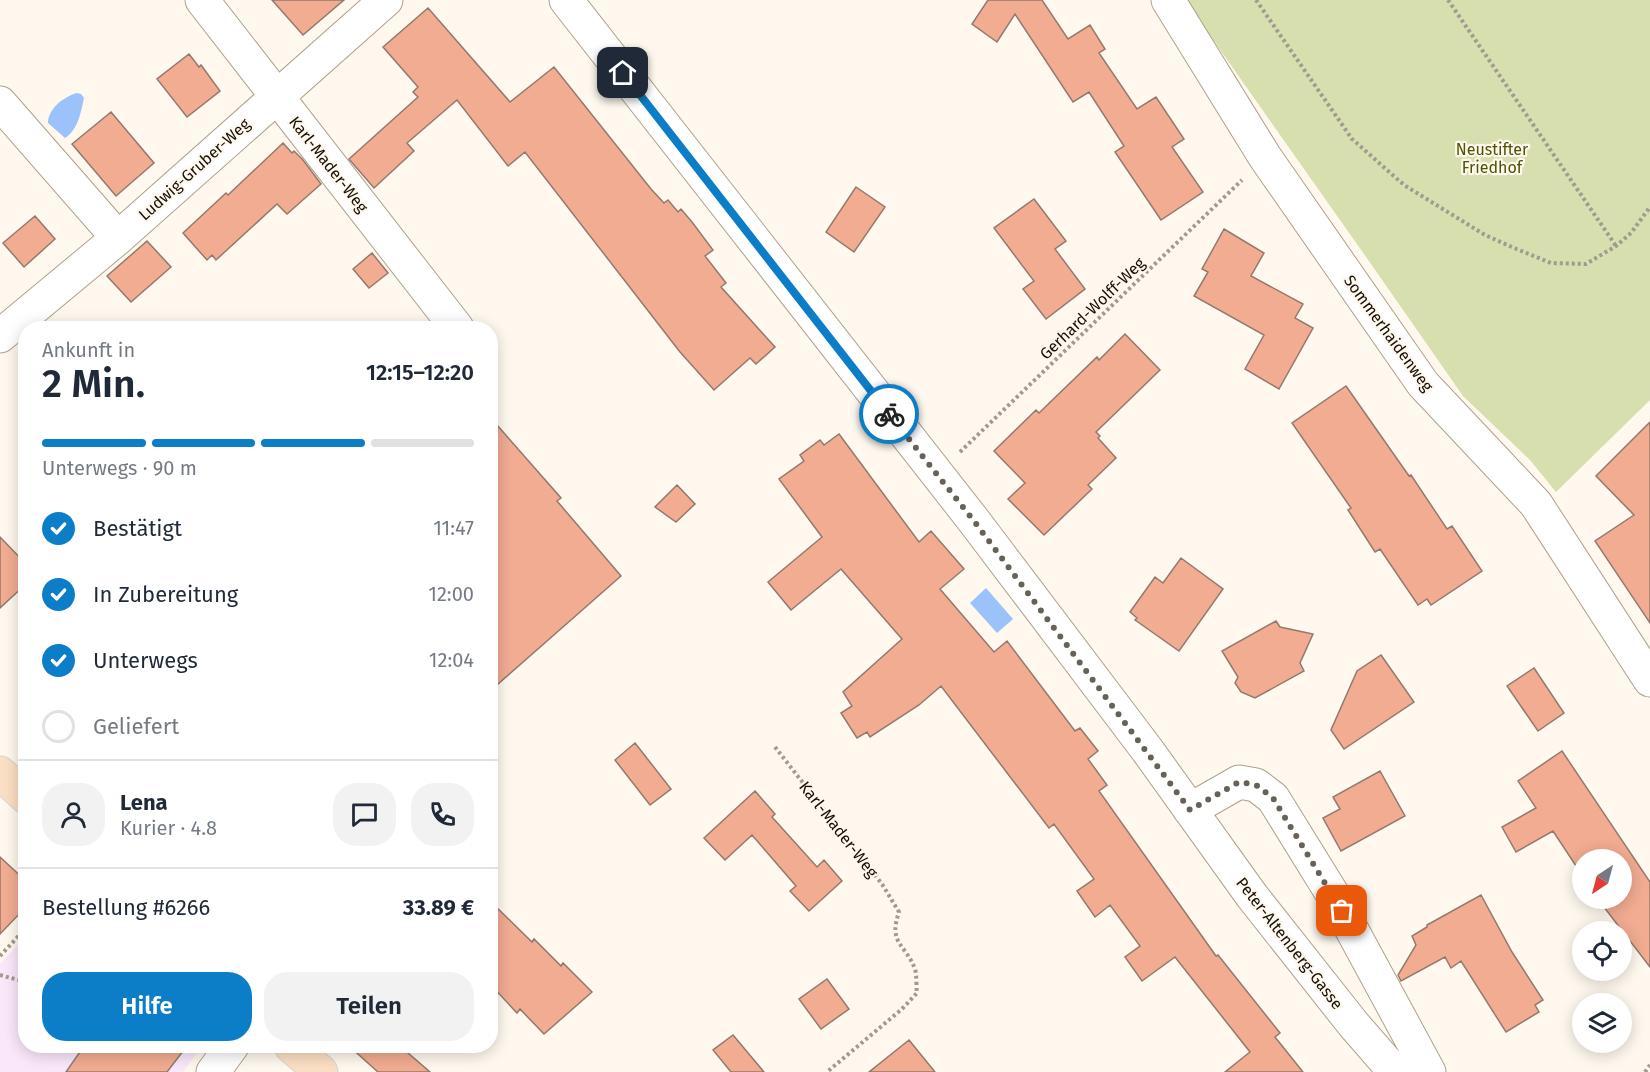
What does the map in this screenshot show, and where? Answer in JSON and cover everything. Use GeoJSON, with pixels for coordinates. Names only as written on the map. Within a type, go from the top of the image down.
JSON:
{"type":"FeatureCollection","features":[{"type":"Feature","properties":{"kind":"main road"},"geometry":{"type":"LineString","coordinates":[[0,773],[18,790]]}},
{"type":"Feature","properties":{"kind":"main road"},"geometry":{"type":"LineString","coordinates":[[299,1053],[321,1072]]}},
{"type":"Feature","properties":{"kind":"street","name":"Karl-Mader-Weg"},"geometry":{"type":"LineString","coordinates":[[202,0],[452,321]]}},
{"type":"Feature","properties":{"kind":"street","name":"Ludwig-Gruber-Weg"},"geometry":{"type":"LineString","coordinates":[[18,321],[118,238],[386,0]]}},
{"type":"Feature","properties":{"kind":"street","name":"Peter-Altenberg-Gasse"},"geometry":{"type":"LineString","coordinates":[[566,0],[981,530],[1252,896],[1354,1025],[1395,1072]]}},
{"type":"Feature","properties":{"kind":"street","name":"Sommerhaidenweg"},"geometry":{"type":"LineString","coordinates":[[1168,0],[1265,157],[1423,384],[1536,504],[1650,680]]}},
{"type":"Feature","properties":{"kind":"street"},"geometry":{"type":"LineString","coordinates":[[0,103],[118,238]]}},
{"type":"Feature","properties":{"kind":"street","name":"Ludwig-Gruber-Weg"},"geometry":{"type":"LineString","coordinates":[[0,336],[18,321]]}},
{"type":"Feature","properties":{"kind":"street"},"geometry":{"type":"LineString","coordinates":[[1190,810],[1239,782],[1256,785],[1273,798],[1333,895],[1429,1072]]}},
{"type":"Feature","properties":{"kind":"street"},"geometry":{"type":"LineString","coordinates":[[213,1072],[227,1053]]}},
{"type":"Feature","properties":{"kind":"path"},"geometry":{"type":"LineString","coordinates":[[1256,0],[1352,139],[1404,185],[1485,235],[1551,263],[1586,264],[1616,246],[1630,233],[1650,207]]}},
{"type":"Feature","properties":{"kind":"path"},"geometry":{"type":"LineString","coordinates":[[1448,0],[1616,246]]}},
{"type":"Feature","properties":{"kind":"path","name":"Gerhard-Wolff-Weg"},"geometry":{"type":"LineString","coordinates":[[936,475],[1265,157]]}},
{"type":"Feature","properties":{"kind":"path","name":"Karl-Mader-Weg"},"geometry":{"type":"LineString","coordinates":[[775,747],[882,884],[899,912],[893,929],[915,970],[917,993],[902,1009],[827,1072]]}},
{"type":"Feature","properties":{"kind":"path"},"geometry":{"type":"LineString","coordinates":[[0,956],[18,937]]}},
{"type":"Feature","properties":{"kind":"path"},"geometry":{"type":"LineString","coordinates":[[0,975],[18,980]]}},
{"type":"Feature","properties":{"kind":"path"},"geometry":{"type":"LineString","coordinates":[[1645,1072],[1650,1065]]}},
{"type":"Feature","properties":{"kind":"shaded area"},"geometry":{"type":"Polygon","coordinates":[[[18,945],[18,1053],[197,1053],[183,1072],[0,1072],[0,964],[18,945]]]}},
{"type":"Feature","properties":{"kind":"green space","name":"Neustifter Friedhof"},"geometry":{"type":"Polygon","coordinates":[[[1185,0],[1650,0],[1650,400],[1556,492],[1530,460],[1463,396],[1185,0]]]}},
{"type":"Feature","properties":{"kind":"water"},"geometry":{"type":"Polygon","coordinates":[[[77,93],[84,98],[80,115],[76,126],[65,138],[48,123],[49,118],[57,104],[77,93]]]}},
{"type":"Feature","properties":{"kind":"water"},"geometry":{"type":"Polygon","coordinates":[[[986,588],[1013,619],[997,633],[970,603],[986,588]]]}},
{"type":"Feature","properties":{"kind":"building"},"geometry":{"type":"Polygon","coordinates":[[[272,0],[344,0],[303,35],[272,0]]]}},
{"type":"Feature","properties":{"kind":"building"},"geometry":{"type":"Polygon","coordinates":[[[988,0],[1042,0],[1068,39],[1090,25],[1105,49],[1099,53],[1137,109],[1156,97],[1184,139],[1172,147],[1203,192],[1161,220],[1115,152],[1124,146],[1089,92],[1073,102],[1015,14],[997,42],[972,24],[988,0]]]}},
{"type":"Feature","properties":{"kind":"building"},"geometry":{"type":"Polygon","coordinates":[[[428,8],[510,102],[554,67],[651,189],[664,203],[668,200],[678,212],[681,209],[692,222],[713,250],[705,256],[726,283],[721,287],[775,347],[756,364],[750,358],[714,390],[680,352],[525,152],[508,166],[457,100],[407,143],[414,151],[374,188],[349,159],[418,97],[413,92],[418,87],[383,47],[428,8]]]}},
{"type":"Feature","properties":{"kind":"building"},"geometry":{"type":"Polygon","coordinates":[[[189,54],[199,67],[201,65],[220,91],[187,117],[157,79],[189,54]]]}},
{"type":"Feature","properties":{"kind":"building"},"geometry":{"type":"Polygon","coordinates":[[[111,112],[154,163],[116,196],[72,144],[111,112]]]}},
{"type":"Feature","properties":{"kind":"building"},"geometry":{"type":"Polygon","coordinates":[[[283,143],[303,160],[321,184],[287,214],[277,204],[216,260],[212,255],[207,260],[183,233],[226,193],[228,195],[283,143]]]}},
{"type":"Feature","properties":{"kind":"building"},"geometry":{"type":"Polygon","coordinates":[[[856,187],[885,207],[854,252],[826,232],[856,187]]]}},
{"type":"Feature","properties":{"kind":"building"},"geometry":{"type":"Polygon","coordinates":[[[1034,199],[1066,241],[1055,249],[1085,289],[1046,319],[1023,289],[1034,281],[994,228],[1034,199]]]}},
{"type":"Feature","properties":{"kind":"building"},"geometry":{"type":"Polygon","coordinates":[[[35,216],[55,239],[24,267],[3,243],[35,216]]]}},
{"type":"Feature","properties":{"kind":"building"},"geometry":{"type":"Polygon","coordinates":[[[1224,229],[1264,253],[1251,276],[1303,304],[1295,318],[1313,328],[1279,389],[1245,369],[1264,335],[1194,296],[1208,272],[1202,269],[1224,229]]]}},
{"type":"Feature","properties":{"kind":"building"},"geometry":{"type":"Polygon","coordinates":[[[147,241],[171,267],[131,302],[107,276],[147,241]]]}},
{"type":"Feature","properties":{"kind":"building"},"geometry":{"type":"Polygon","coordinates":[[[372,253],[388,273],[369,288],[353,269],[372,253]]]}},
{"type":"Feature","properties":{"kind":"building"},"geometry":{"type":"Polygon","coordinates":[[[1125,334],[1160,370],[1096,432],[1100,436],[1098,438],[1116,458],[1088,485],[1092,489],[1044,535],[1008,499],[1025,483],[994,451],[1036,410],[1039,413],[1097,357],[1099,360],[1125,334]]]}},
{"type":"Feature","properties":{"kind":"building"},"geometry":{"type":"Polygon","coordinates":[[[1346,386],[1447,529],[1452,526],[1482,571],[1431,605],[1427,599],[1418,605],[1380,549],[1375,552],[1348,510],[1351,508],[1292,423],[1346,386]]]}},
{"type":"Feature","properties":{"kind":"building"},"geometry":{"type":"Polygon","coordinates":[[[1650,422],[1650,623],[1595,541],[1634,515],[1596,476],[1650,422]]]}},
{"type":"Feature","properties":{"kind":"building"},"geometry":{"type":"Polygon","coordinates":[[[498,426],[561,498],[557,501],[621,576],[498,684],[498,426]]]}},
{"type":"Feature","properties":{"kind":"building"},"geometry":{"type":"Polygon","coordinates":[[[839,434],[919,542],[931,531],[964,569],[940,589],[994,652],[1007,641],[1075,731],[1080,728],[1098,751],[1088,759],[1107,785],[1099,791],[1216,956],[1218,955],[1280,1033],[1275,1037],[1303,1072],[1225,1072],[1250,1052],[1175,957],[1142,981],[1125,957],[1140,946],[1110,905],[1095,917],[1077,891],[1094,879],[1054,824],[1049,828],[941,686],[919,705],[870,737],[867,732],[857,738],[841,713],[852,706],[843,692],[902,639],[841,569],[791,610],[768,582],[822,537],[779,479],[804,461],[800,455],[820,440],[824,445],[839,434]]]}},
{"type":"Feature","properties":{"kind":"building"},"geometry":{"type":"Polygon","coordinates":[[[677,485],[695,504],[676,522],[655,507],[677,485]]]}},
{"type":"Feature","properties":{"kind":"building"},"geometry":{"type":"Polygon","coordinates":[[[0,537],[18,556],[18,591],[0,608],[0,537]]]}},
{"type":"Feature","properties":{"kind":"building"},"geometry":{"type":"Polygon","coordinates":[[[1181,558],[1223,589],[1179,651],[1135,620],[1137,618],[1130,612],[1155,577],[1163,583],[1181,558]]]}},
{"type":"Feature","properties":{"kind":"building"},"geometry":{"type":"Polygon","coordinates":[[[1276,621],[1280,627],[1313,634],[1300,663],[1304,671],[1255,698],[1241,692],[1235,683],[1238,677],[1222,651],[1276,621]]]}},
{"type":"Feature","properties":{"kind":"building"},"geometry":{"type":"Polygon","coordinates":[[[1381,655],[1414,702],[1344,749],[1331,730],[1357,671],[1381,655]]]}},
{"type":"Feature","properties":{"kind":"building"},"geometry":{"type":"Polygon","coordinates":[[[1534,668],[1564,713],[1538,731],[1507,686],[1534,668]]]}},
{"type":"Feature","properties":{"kind":"building"},"geometry":{"type":"Polygon","coordinates":[[[635,743],[671,789],[650,805],[615,760],[635,743]]]}},
{"type":"Feature","properties":{"kind":"building"},"geometry":{"type":"Polygon","coordinates":[[[1562,751],[1628,849],[1572,849],[1572,860],[1553,831],[1516,852],[1502,827],[1536,808],[1518,781],[1562,751]]]}},
{"type":"Feature","properties":{"kind":"building"},"geometry":{"type":"Polygon","coordinates":[[[1380,771],[1405,816],[1341,851],[1323,818],[1340,809],[1333,797],[1380,771]]]}},
{"type":"Feature","properties":{"kind":"building"},"geometry":{"type":"Polygon","coordinates":[[[755,791],[775,814],[772,817],[817,867],[824,860],[842,881],[809,911],[790,891],[796,886],[752,835],[725,860],[704,838],[755,791]]]}},
{"type":"Feature","properties":{"kind":"building"},"geometry":{"type":"Polygon","coordinates":[[[1632,855],[1650,882],[1650,967],[1632,944],[1632,921],[1615,921],[1605,909],[1632,909],[1632,855]]]}},
{"type":"Feature","properties":{"kind":"building"},"geometry":{"type":"Polygon","coordinates":[[[0,857],[18,874],[18,915],[0,934],[0,857]]]}},
{"type":"Feature","properties":{"kind":"building"},"geometry":{"type":"Polygon","coordinates":[[[1481,895],[1512,952],[1543,1000],[1535,1005],[1539,1012],[1506,1032],[1461,961],[1451,968],[1445,957],[1401,981],[1398,975],[1416,945],[1412,936],[1481,895]]]}},
{"type":"Feature","properties":{"kind":"building"},"geometry":{"type":"Polygon","coordinates":[[[498,909],[532,942],[534,939],[561,966],[563,963],[592,992],[544,1034],[520,1009],[517,1013],[498,993],[498,909]]]}},
{"type":"Feature","properties":{"kind":"building"},"geometry":{"type":"Polygon","coordinates":[[[827,979],[849,1009],[821,1029],[799,999],[827,979]]]}},
{"type":"Feature","properties":{"kind":"building"},"geometry":{"type":"Polygon","coordinates":[[[733,1035],[764,1072],[731,1072],[713,1050],[733,1035]]]}},
{"type":"Feature","properties":{"kind":"building"},"geometry":{"type":"Polygon","coordinates":[[[909,1040],[935,1072],[869,1072],[909,1040]]]}},
{"type":"Feature","properties":{"kind":"building"},"geometry":{"type":"Polygon","coordinates":[[[79,1053],[182,1053],[167,1072],[66,1072],[79,1053]]]}},
{"type":"Feature","properties":{"kind":"building"},"geometry":{"type":"Polygon","coordinates":[[[357,1053],[408,1053],[430,1072],[378,1072],[357,1053]]]}},
{"type":"Feature","properties":{"kind":"way so far"},"geometry":{"type":"LineString","coordinates":[[889,414],[974,521],[1190,810],[1239,782],[1256,785],[1273,798],[1342,911]]}},
{"type":"Feature","properties":{"kind":"route"},"geometry":{"type":"LineString","coordinates":[[623,73],[889,414]]}}]}
